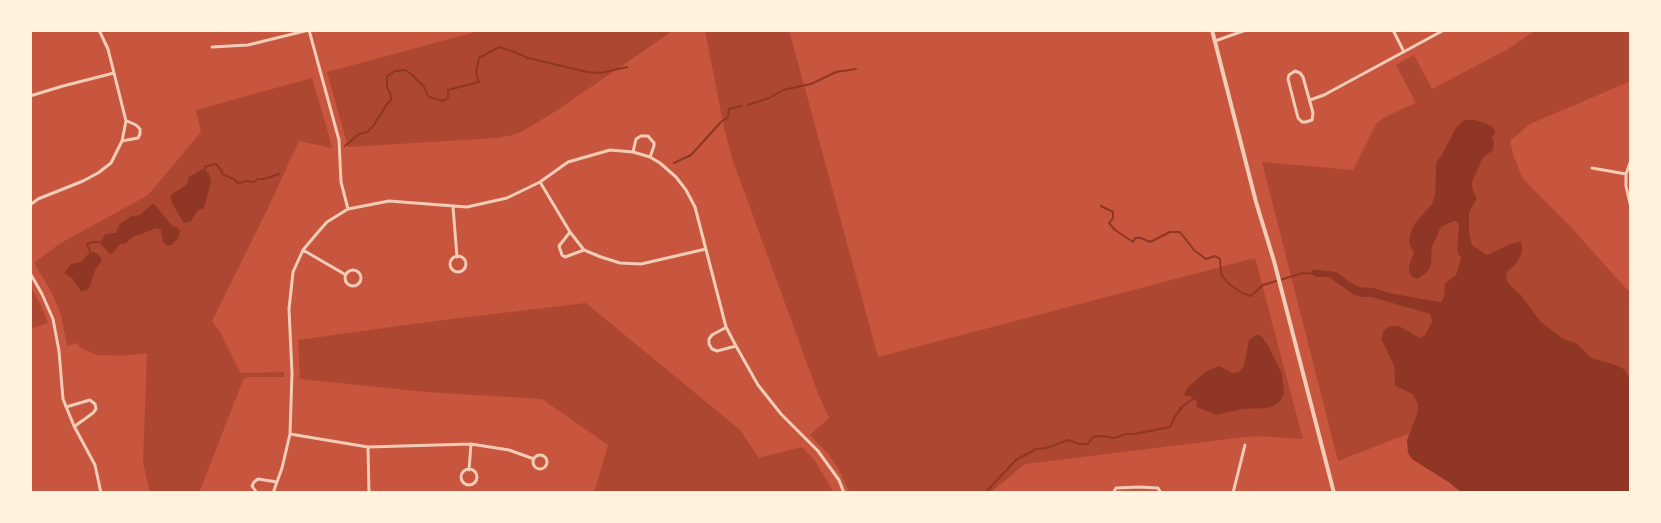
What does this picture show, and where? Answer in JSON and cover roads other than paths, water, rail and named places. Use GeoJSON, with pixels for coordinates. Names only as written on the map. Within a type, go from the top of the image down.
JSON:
{"type":"FeatureCollection","features":[{"type":"Feature","properties":{"kind":"street"},"geometry":{"type":"LineString","coordinates":[[30,205],[38,199],[98,173],[111,163],[122,141],[126,121],[108,49],[99,30]]}},
{"type":"Feature","properties":{"kind":"street"},"geometry":{"type":"LineString","coordinates":[[212,47],[248,45],[309,30],[339,141],[341,182],[348,210]]}},
{"type":"Feature","properties":{"kind":"street"},"geometry":{"type":"LineString","coordinates":[[1212,30],[1334,493]]}},
{"type":"Feature","properties":{"kind":"street"},"geometry":{"type":"LineString","coordinates":[[1215,41],[1246,30]]}},
{"type":"Feature","properties":{"kind":"street"},"geometry":{"type":"LineString","coordinates":[[1393,30],[1404,52]]}},
{"type":"Feature","properties":{"kind":"street"},"geometry":{"type":"LineString","coordinates":[[1310,100],[1324,95],[1444,30]]}},
{"type":"Feature","properties":{"kind":"street"},"geometry":{"type":"LineString","coordinates":[[1295,71],[1303,77],[1310,100],[1312,120],[1302,122],[1298,118],[1288,80],[1289,75],[1295,71]]}},
{"type":"Feature","properties":{"kind":"street"},"geometry":{"type":"LineString","coordinates":[[30,96],[114,73]]}},
{"type":"Feature","properties":{"kind":"street"},"geometry":{"type":"LineString","coordinates":[[122,141],[138,138],[140,134],[140,129],[136,125],[126,121]]}},
{"type":"Feature","properties":{"kind":"street"},"geometry":{"type":"LineString","coordinates":[[633,152],[636,139],[648,136],[654,143],[650,158]]}},
{"type":"Feature","properties":{"kind":"street"},"geometry":{"type":"LineString","coordinates":[[273,493],[290,434],[292,373],[289,329],[293,272],[303,250],[327,222],[348,210],[389,201],[453,207],[480,205],[507,198],[540,182],[567,162],[610,150],[633,152],[660,163],[676,177],[686,190],[695,207],[726,327],[758,385],[781,414],[818,451],[839,480],[844,493]]}},
{"type":"Feature","properties":{"kind":"street"},"geometry":{"type":"LineString","coordinates":[[1631,160],[1626,174],[1627,197],[1631,208]]}},
{"type":"Feature","properties":{"kind":"street"},"geometry":{"type":"LineString","coordinates":[[1592,168],[1626,174]]}},
{"type":"Feature","properties":{"kind":"street"},"geometry":{"type":"LineString","coordinates":[[540,182],[570,232],[584,249],[601,257],[620,263],[641,264],[706,249]]}},
{"type":"Feature","properties":{"kind":"street"},"geometry":{"type":"LineString","coordinates":[[453,207],[457,257]]}},
{"type":"Feature","properties":{"kind":"street"},"geometry":{"type":"LineString","coordinates":[[570,232],[559,246],[562,255],[566,257],[584,249]]}},
{"type":"Feature","properties":{"kind":"street"},"geometry":{"type":"LineString","coordinates":[[303,250],[346,275]]}},
{"type":"Feature","properties":{"kind":"street"},"geometry":{"type":"LineString","coordinates":[[457,257],[462,258],[465,264],[463,270],[458,272],[452,270],[450,265],[452,259],[457,257]]}},
{"type":"Feature","properties":{"kind":"street"},"geometry":{"type":"LineString","coordinates":[[350,271],[356,271],[361,276],[360,282],[350,285],[345,281],[346,275],[350,271]]}},
{"type":"Feature","properties":{"kind":"street"},"geometry":{"type":"LineString","coordinates":[[30,273],[53,319],[66,407],[94,465],[101,493]]}},
{"type":"Feature","properties":{"kind":"street"},"geometry":{"type":"LineString","coordinates":[[726,327],[712,335],[709,345],[717,351],[736,346]]}},
{"type":"Feature","properties":{"kind":"street"},"geometry":{"type":"LineString","coordinates":[[66,407],[90,400],[95,404],[96,409],[93,413],[74,426]]}},
{"type":"Feature","properties":{"kind":"street"},"geometry":{"type":"LineString","coordinates":[[290,434],[368,447],[471,444],[509,450],[534,459]]}},
{"type":"Feature","properties":{"kind":"street"},"geometry":{"type":"LineString","coordinates":[[469,470],[471,444]]}},
{"type":"Feature","properties":{"kind":"street"},"geometry":{"type":"LineString","coordinates":[[1233,493],[1245,445]]}},
{"type":"Feature","properties":{"kind":"street"},"geometry":{"type":"LineString","coordinates":[[368,447],[369,493]]}},
{"type":"Feature","properties":{"kind":"street"},"geometry":{"type":"LineString","coordinates":[[539,455],[544,456],[547,460],[546,465],[537,468],[534,459],[539,455]]}},
{"type":"Feature","properties":{"kind":"street"},"geometry":{"type":"LineString","coordinates":[[469,470],[474,471],[477,477],[475,483],[470,485],[464,484],[461,477],[469,470]]}},
{"type":"Feature","properties":{"kind":"street"},"geometry":{"type":"LineString","coordinates":[[257,493],[252,486],[258,479],[277,482]]}},
{"type":"Feature","properties":{"kind":"street"},"geometry":{"type":"LineString","coordinates":[[1113,493],[1116,488],[1139,487],[1158,488],[1161,493]]}},
{"type":"Feature","properties":{"kind":"waterway"},"geometry":{"type":"LineString","coordinates":[[345,146],[359,134],[367,132],[391,100],[387,88],[387,76],[395,71],[405,70],[424,87],[428,96],[443,101],[448,98],[448,90],[479,82],[476,73],[479,58],[499,47],[528,58],[587,72],[600,73],[627,67]]}},
{"type":"Feature","properties":{"kind":"waterway"},"geometry":{"type":"LineString","coordinates":[[748,105],[769,98],[783,90],[811,84],[836,72],[856,69]]}},
{"type":"Feature","properties":{"kind":"waterway"},"geometry":{"type":"LineString","coordinates":[[674,163],[691,155],[728,117],[729,109],[742,106]]}},
{"type":"Feature","properties":{"kind":"waterway"},"geometry":{"type":"LineString","coordinates":[[205,170],[205,167],[216,164],[222,174],[238,183],[254,182],[279,174]]}},
{"type":"Feature","properties":{"kind":"waterway"},"geometry":{"type":"LineString","coordinates":[[1101,206],[1113,212],[1113,218],[1109,223],[1115,230],[1133,242],[1135,238],[1150,242],[1170,232],[1180,232],[1194,250],[1206,259],[1215,256],[1220,259],[1221,274],[1229,284],[1251,296],[1263,285],[1303,273],[1316,274]]}},
{"type":"Feature","properties":{"kind":"waterway"},"geometry":{"type":"LineString","coordinates":[[91,254],[87,244],[99,242]]}},
{"type":"Feature","properties":{"kind":"waterway"},"geometry":{"type":"LineString","coordinates":[[985,493],[1016,460],[1036,449],[1069,440],[1079,444],[1088,444],[1093,437],[1115,438],[1125,434],[1170,427],[1182,408]]}}]}
